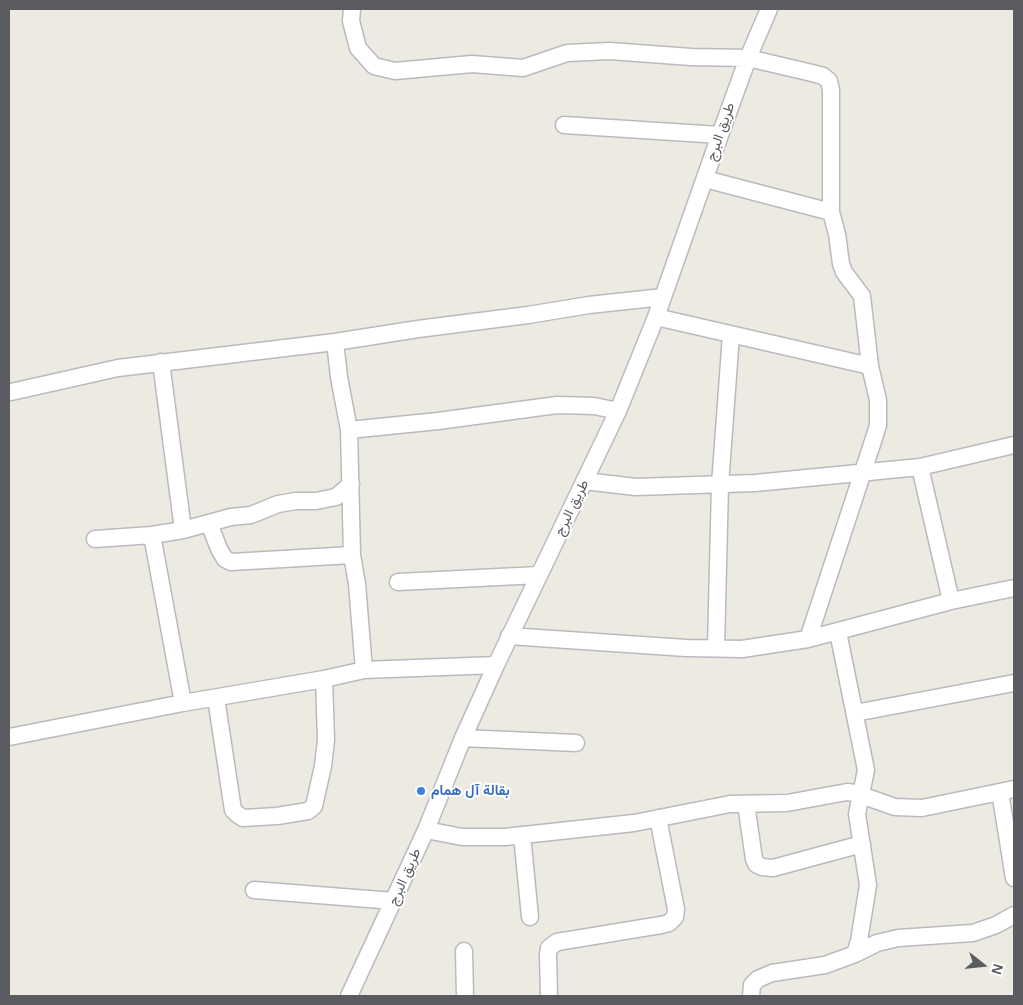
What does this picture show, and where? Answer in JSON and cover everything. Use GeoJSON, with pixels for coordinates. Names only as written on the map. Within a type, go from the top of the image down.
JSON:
{"type":"FeatureCollection","features":[{"type":"Feature","properties":{"kind":"street"},"geometry":{"type":"LineString","coordinates":[[352,9],[351,21],[358,48],[374,66],[395,71],[472,64],[524,68],[567,53],[610,51],[690,57],[748,58],[823,76],[830,81],[831,212],[844,272],[862,296],[870,366],[878,400],[878,425],[808,639]]}},
{"type":"Feature","properties":{"kind":"street","name":"طريق البرج"},"geometry":{"type":"LineString","coordinates":[[349,996],[426,830],[463,738],[496,664],[618,411],[656,317],[748,58],[769,9]]}},
{"type":"Feature","properties":{"kind":"street"},"geometry":{"type":"LineString","coordinates":[[564,125],[720,135]]}},
{"type":"Feature","properties":{"kind":"street"},"geometry":{"type":"LineString","coordinates":[[706,179],[831,212]]}},
{"type":"Feature","properties":{"kind":"street"},"geometry":{"type":"LineString","coordinates":[[11,392],[118,368],[335,342],[589,305],[663,297]]}},
{"type":"Feature","properties":{"kind":"street"},"geometry":{"type":"LineString","coordinates":[[656,317],[870,366]]}},
{"type":"Feature","properties":{"kind":"street"},"geometry":{"type":"LineString","coordinates":[[716,648],[720,485],[731,335]]}},
{"type":"Feature","properties":{"kind":"street"},"geometry":{"type":"LineString","coordinates":[[335,342],[339,377],[349,430],[352,555],[357,584],[364,670]]}},
{"type":"Feature","properties":{"kind":"street"},"geometry":{"type":"LineString","coordinates":[[161,362],[183,530]]}},
{"type":"Feature","properties":{"kind":"street"},"geometry":{"type":"LineString","coordinates":[[349,430],[557,405],[594,406],[618,411]]}},
{"type":"Feature","properties":{"kind":"street"},"geometry":{"type":"LineString","coordinates":[[584,481],[636,487],[720,485],[861,474],[920,467],[1014,445]]}},
{"type":"Feature","properties":{"kind":"street"},"geometry":{"type":"LineString","coordinates":[[920,467],[951,601]]}},
{"type":"Feature","properties":{"kind":"street"},"geometry":{"type":"LineString","coordinates":[[95,539],[152,535],[183,530],[251,515],[278,504],[336,497],[351,484]]}},
{"type":"Feature","properties":{"kind":"street"},"geometry":{"type":"LineString","coordinates":[[209,523],[219,549],[225,559],[231,562],[352,555]]}},
{"type":"Feature","properties":{"kind":"street"},"geometry":{"type":"LineString","coordinates":[[152,535],[183,703]]}},
{"type":"Feature","properties":{"kind":"street"},"geometry":{"type":"LineString","coordinates":[[398,582],[538,575]]}},
{"type":"Feature","properties":{"kind":"street"},"geometry":{"type":"LineString","coordinates":[[509,636],[686,648],[742,649],[808,639],[951,601],[1014,588]]}},
{"type":"Feature","properties":{"kind":"street"},"geometry":{"type":"LineString","coordinates":[[838,632],[866,770],[857,814],[868,885],[859,941],[855,954]]}},
{"type":"Feature","properties":{"kind":"street"},"geometry":{"type":"LineString","coordinates":[[9,737],[364,670],[496,664]]}},
{"type":"Feature","properties":{"kind":"street"},"geometry":{"type":"LineString","coordinates":[[216,698],[233,810],[243,818],[308,812],[314,806],[323,766],[326,740],[324,679]]}},
{"type":"Feature","properties":{"kind":"street"},"geometry":{"type":"LineString","coordinates":[[855,713],[1014,683]]}},
{"type":"Feature","properties":{"kind":"street"},"geometry":{"type":"LineString","coordinates":[[463,738],[576,743]]}},
{"type":"Feature","properties":{"kind":"street"},"geometry":{"type":"LineString","coordinates":[[426,830],[462,837],[522,835],[593,828],[730,804],[787,803],[847,792],[860,794],[895,806],[922,808],[1007,791],[1014,878]]}},
{"type":"Feature","properties":{"kind":"street"},"geometry":{"type":"LineString","coordinates":[[746,804],[754,859],[756,864],[762,867],[773,868],[862,844]]}},
{"type":"Feature","properties":{"kind":"street"},"geometry":{"type":"LineString","coordinates":[[550,996],[548,954],[549,948],[557,942],[661,925],[669,923],[675,917],[676,909],[658,818]]}},
{"type":"Feature","properties":{"kind":"street"},"geometry":{"type":"LineString","coordinates":[[522,835],[530,917]]}},
{"type":"Feature","properties":{"kind":"street"},"geometry":{"type":"LineString","coordinates":[[254,890],[394,901]]}},
{"type":"Feature","properties":{"kind":"street"},"geometry":{"type":"LineString","coordinates":[[751,996],[752,985],[758,979],[772,974],[825,965],[878,943],[898,938],[973,933],[996,926],[1014,915]]}},
{"type":"Feature","properties":{"kind":"street"},"geometry":{"type":"LineString","coordinates":[[464,951],[465,996]]}},
{"type":"Feature","properties":{"kind":"place","name":"بقالة آل همام"},"geometry":{"type":"Point","coordinates":[421,791]}}]}
